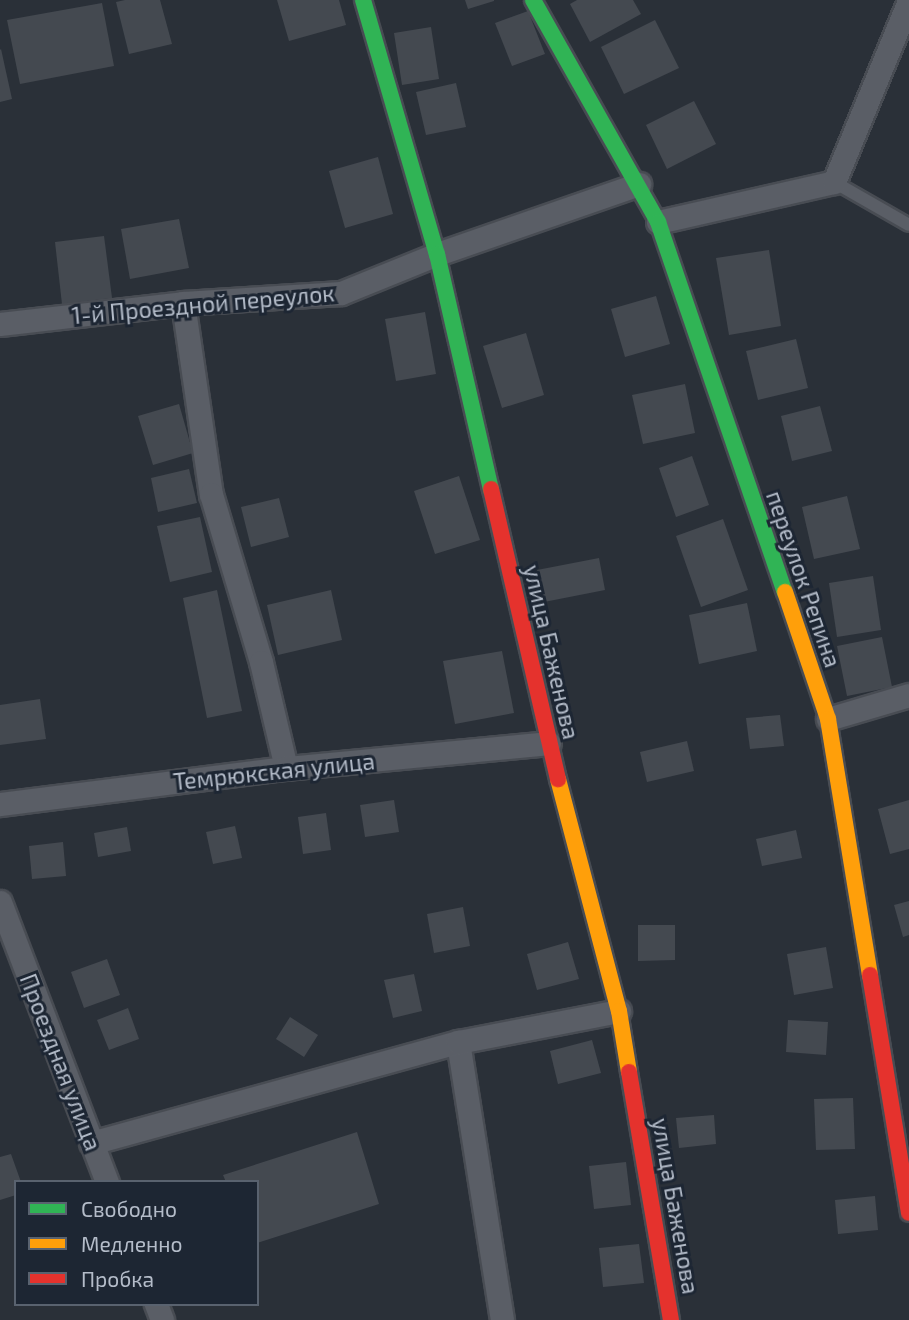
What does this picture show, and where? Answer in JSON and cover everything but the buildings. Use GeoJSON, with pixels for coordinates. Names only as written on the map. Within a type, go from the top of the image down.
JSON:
{"type":"FeatureCollection","features":[{"type":"Feature","properties":{"kind":"street","name":"улица Баженова"},"geometry":{"type":"LineString","coordinates":[[363,0],[438,254],[549,743],[619,1011],[671,1320]]}},
{"type":"Feature","properties":{"kind":"street","name":"переулок Репина"},"geometry":{"type":"LineString","coordinates":[[533,0],[639,184],[657,222],[828,719],[909,1213]]}},
{"type":"Feature","properties":{"kind":"street"},"geometry":{"type":"LineString","coordinates":[[657,222],[834,182],[909,1]]}},
{"type":"Feature","properties":{"kind":"street","name":"1-й Проездной переулок"},"geometry":{"type":"LineString","coordinates":[[0,324],[183,303],[341,293],[438,254],[639,184]]}},
{"type":"Feature","properties":{"kind":"street"},"geometry":{"type":"LineString","coordinates":[[183,303],[211,494],[261,662],[286,768]]}},
{"type":"Feature","properties":{"kind":"street"},"geometry":{"type":"LineString","coordinates":[[828,719],[909,695]]}},
{"type":"Feature","properties":{"kind":"street","name":"Темрюкская улица"},"geometry":{"type":"LineString","coordinates":[[0,804],[286,768],[549,743]]}},
{"type":"Feature","properties":{"kind":"street","name":"Проездная улица"},"geometry":{"type":"LineString","coordinates":[[0,902],[106,1180]]}},
{"type":"Feature","properties":{"kind":"street"},"geometry":{"type":"LineString","coordinates":[[91,1143],[458,1042],[619,1011]]}},
{"type":"Feature","properties":{"kind":"street"},"geometry":{"type":"LineString","coordinates":[[458,1042],[502,1320]]}},
{"type":"Feature","properties":{"kind":"lane"},"geometry":{"type":"LineString","coordinates":[[834,182],[909,225]]}},
{"type":"Feature","properties":{"kind":"traffic: fast"},"geometry":{"type":"LineString","coordinates":[[363,0],[437,254],[491,489]]}},
{"type":"Feature","properties":{"kind":"traffic: fast"},"geometry":{"type":"LineString","coordinates":[[533,0],[658,222],[785,592]]}},
{"type":"Feature","properties":{"kind":"traffic: slow"},"geometry":{"type":"LineString","coordinates":[[785,592],[828,719],[870,975]]}},
{"type":"Feature","properties":{"kind":"traffic: slow"},"geometry":{"type":"LineString","coordinates":[[558,779],[619,1011],[629,1072]]}},
{"type":"Feature","properties":{"kind":"traffic: jam"},"geometry":{"type":"LineString","coordinates":[[491,489],[558,779]]}},
{"type":"Feature","properties":{"kind":"traffic: jam"},"geometry":{"type":"LineString","coordinates":[[870,975],[909,1213]]}},
{"type":"Feature","properties":{"kind":"traffic: jam"},"geometry":{"type":"LineString","coordinates":[[629,1072],[671,1320]]}}]}
